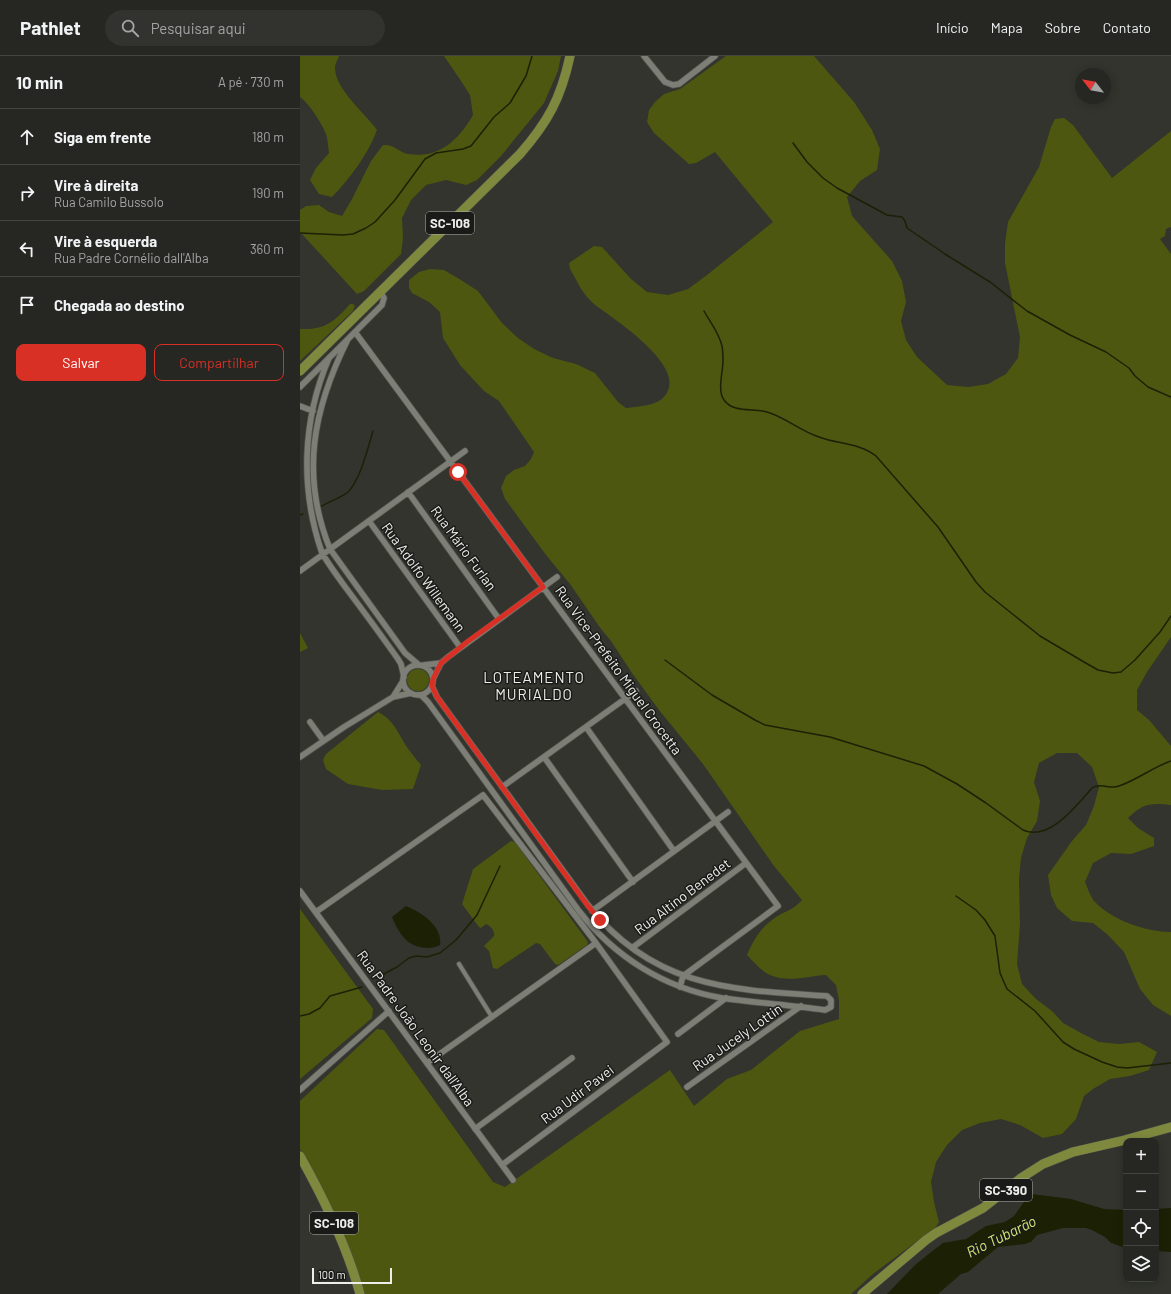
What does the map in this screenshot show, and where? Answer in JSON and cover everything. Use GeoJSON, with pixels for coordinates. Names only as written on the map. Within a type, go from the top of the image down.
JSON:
{"type":"FeatureCollection","features":[{"type":"Feature","properties":{"kind":"main road","name":"SC-108"},"geometry":{"type":"LineString","coordinates":[[300,370],[504,171],[536,136],[551,113],[560,92],[570,56]]}},
{"type":"Feature","properties":{"kind":"main road","name":"SC-390"},"geometry":{"type":"LineString","coordinates":[[862,1294],[926,1240],[936,1233],[983,1208],[1021,1178],[1043,1164],[1073,1152],[1121,1141],[1171,1127]]}},
{"type":"Feature","properties":{"kind":"main road","name":"SC-108"},"geometry":{"type":"LineString","coordinates":[[300,1156],[339,1235],[360,1294]]}},
{"type":"Feature","properties":{"kind":"street"},"geometry":{"type":"LineString","coordinates":[[644,56],[666,82],[673,85],[679,84],[715,56]]}},
{"type":"Feature","properties":{"kind":"street"},"geometry":{"type":"LineString","coordinates":[[300,387],[382,305],[384,298],[380,292]]}},
{"type":"Feature","properties":{"kind":"street","name":"Rua Vice-Prefeito Miguel Crocetta"},"geometry":{"type":"LineString","coordinates":[[355,332],[778,906],[683,976]]}},
{"type":"Feature","properties":{"kind":"street"},"geometry":{"type":"LineString","coordinates":[[348,339],[329,380],[318,412],[310,462],[310,482],[313,501],[319,522],[330,549],[405,653],[429,669],[433,679]]}},
{"type":"Feature","properties":{"kind":"street"},"geometry":{"type":"LineString","coordinates":[[329,358],[309,410],[301,456],[301,478],[309,524],[322,554],[398,659],[406,688],[411,693]]}},
{"type":"Feature","properties":{"kind":"street"},"geometry":{"type":"LineString","coordinates":[[300,406],[318,412]]}},
{"type":"Feature","properties":{"kind":"street"},"geometry":{"type":"LineString","coordinates":[[300,571],[465,451]]}},
{"type":"Feature","properties":{"kind":"street","name":"Rua Mário Furlan"},"geometry":{"type":"LineString","coordinates":[[408,492],[499,619]]}},
{"type":"Feature","properties":{"kind":"street","name":"Rua Adolfo Willemann"},"geometry":{"type":"LineString","coordinates":[[369,521],[460,647]]}},
{"type":"Feature","properties":{"kind":"street"},"geometry":{"type":"LineString","coordinates":[[421,695],[428,692],[432,686],[433,679],[441,663],[460,647],[557,577]]}},
{"type":"Feature","properties":{"kind":"street"},"geometry":{"type":"LineString","coordinates":[[393,697],[409,668],[441,663]]}},
{"type":"Feature","properties":{"kind":"street"},"geometry":{"type":"LineString","coordinates":[[300,757],[323,740],[393,697],[411,693],[421,695],[428,702],[594,930],[631,962],[653,975],[680,987],[710,995],[825,1010],[829,1008],[832,1002],[827,996],[736,989],[706,983],[683,976],[658,964],[632,948],[610,930],[592,911],[437,697],[432,686]]}},
{"type":"Feature","properties":{"kind":"street"},"geometry":{"type":"LineString","coordinates":[[502,787],[636,691]]}},
{"type":"Feature","properties":{"kind":"street"},"geometry":{"type":"LineString","coordinates":[[310,722],[323,740]]}},
{"type":"Feature","properties":{"kind":"street"},"geometry":{"type":"LineString","coordinates":[[586,727],[674,851]]}},
{"type":"Feature","properties":{"kind":"street"},"geometry":{"type":"LineString","coordinates":[[544,757],[633,882]]}},
{"type":"Feature","properties":{"kind":"street"},"geometry":{"type":"LineString","coordinates":[[316,912],[483,795],[596,943],[427,1063]]}},
{"type":"Feature","properties":{"kind":"street"},"geometry":{"type":"LineString","coordinates":[[592,911],[728,812]]}},
{"type":"Feature","properties":{"kind":"street","name":"Rua Altino Benedet"},"geometry":{"type":"LineString","coordinates":[[632,948],[746,863]]}},
{"type":"Feature","properties":{"kind":"street","name":"Rua Padre João Leonir dall'Alba"},"geometry":{"type":"LineString","coordinates":[[300,891],[513,1180]]}},
{"type":"Feature","properties":{"kind":"street","name":"Rua Udir Pavei"},"geometry":{"type":"LineString","coordinates":[[502,1165],[667,1042],[596,943]]}},
{"type":"Feature","properties":{"kind":"street"},"geometry":{"type":"LineString","coordinates":[[459,964],[492,1017]]}},
{"type":"Feature","properties":{"kind":"street"},"geometry":{"type":"LineString","coordinates":[[680,987],[683,976]]}},
{"type":"Feature","properties":{"kind":"street"},"geometry":{"type":"LineString","coordinates":[[678,1034],[726,998]]}},
{"type":"Feature","properties":{"kind":"street","name":"Rua Jucely Lottin"},"geometry":{"type":"LineString","coordinates":[[687,1087],[801,1006]]}},
{"type":"Feature","properties":{"kind":"street"},"geometry":{"type":"LineString","coordinates":[[300,1090],[389,1011]]}},
{"type":"Feature","properties":{"kind":"street"},"geometry":{"type":"LineString","coordinates":[[475,1129],[572,1058]]}},
{"type":"Feature","properties":{"kind":"green space"},"geometry":{"type":"Polygon","coordinates":[[[300,56],[339,56],[335,68],[336,76],[340,84],[377,130],[358,166],[332,197],[319,194],[310,180],[316,168],[329,153],[326,134],[319,120],[300,97],[300,56]]]}},
{"type":"Feature","properties":{"kind":"green space"},"geometry":{"type":"Polygon","coordinates":[[[444,56],[561,56],[558,71],[544,103],[501,156],[477,180],[466,185],[446,180],[426,185],[411,200],[402,218],[403,238],[401,254],[364,291],[357,294],[300,232],[300,210],[306,206],[319,205],[329,212],[342,216],[371,161],[383,145],[391,146],[409,154],[420,155],[439,150],[455,139],[468,124],[473,115],[470,95],[444,56]]]}},
{"type":"Feature","properties":{"kind":"green space"},"geometry":{"type":"Polygon","coordinates":[[[726,56],[814,56],[854,102],[872,130],[880,149],[877,170],[860,181],[847,197],[852,216],[892,261],[902,281],[906,302],[901,321],[906,340],[917,357],[947,385],[968,387],[988,384],[1006,374],[1018,358],[1020,337],[1005,263],[1005,243],[1008,222],[1039,167],[1051,127],[1055,119],[1064,118],[1073,125],[1112,178],[1171,131],[1171,227],[1166,229],[1165,236],[1160,239],[1171,254],[1171,637],[1147,672],[1137,690],[1137,710],[1149,720],[1171,746],[1171,805],[1148,805],[1139,809],[1128,818],[1138,828],[1154,838],[1154,846],[1131,854],[1111,853],[1093,863],[1085,882],[1093,900],[1111,914],[1130,924],[1140,927],[1151,930],[1171,932],[1171,1016],[1153,1005],[1140,989],[1124,952],[1108,935],[1093,923],[1072,921],[1057,908],[1051,895],[1048,875],[1072,841],[1086,825],[1094,806],[1099,787],[1092,767],[1077,753],[1057,753],[1039,763],[1034,782],[1040,801],[1037,821],[1027,838],[1021,858],[1019,879],[1020,924],[1017,964],[1022,984],[1036,999],[1052,1011],[1063,1023],[1081,1033],[1099,1042],[1119,1044],[1139,1042],[1157,1052],[1149,1070],[1130,1076],[1110,1079],[1093,1089],[1084,1096],[1076,1119],[1062,1134],[1043,1138],[1020,1125],[1001,1119],[980,1123],[962,1130],[947,1145],[936,1162],[931,1182],[939,1222],[936,1227],[873,1274],[851,1294],[363,1294],[356,1266],[322,1187],[300,1149],[300,1101],[377,1029],[384,1030],[493,1182],[505,1187],[670,1070],[694,1106],[727,1079],[751,1070],[800,1031],[839,1019],[839,1000],[836,985],[826,975],[784,979],[770,975],[747,955],[755,939],[766,925],[802,900],[774,866],[703,764],[659,710],[570,584],[546,555],[505,499],[501,488],[506,476],[514,470],[525,466],[531,459],[534,452],[499,401],[484,391],[460,365],[443,338],[440,312],[429,302],[412,293],[409,288],[409,280],[419,272],[430,269],[444,270],[478,291],[502,323],[518,338],[534,349],[553,358],[576,364],[595,373],[618,402],[626,408],[652,404],[663,398],[669,387],[669,378],[665,367],[648,347],[637,337],[587,297],[570,269],[569,263],[594,246],[602,247],[631,279],[647,292],[668,295],[688,289],[773,222],[715,152],[696,163],[689,164],[654,133],[647,122],[649,110],[664,94],[680,89],[726,56]]]}},
{"type":"Feature","properties":{"kind":"green space"},"geometry":{"type":"Polygon","coordinates":[[[350,304],[355,306],[353,311],[300,361],[300,329],[316,328],[328,324],[339,316],[350,304]]]}},
{"type":"Feature","properties":{"kind":"green space"},"geometry":{"type":"Polygon","coordinates":[[[300,633],[308,648],[300,652],[300,633]]]}},
{"type":"Feature","properties":{"kind":"green space"},"geometry":{"type":"Polygon","coordinates":[[[418,669],[422,670],[428,676],[428,684],[422,690],[418,691],[414,690],[408,684],[407,680],[408,676],[414,670],[418,669]]]}},
{"type":"Feature","properties":{"kind":"green space"},"geometry":{"type":"Polygon","coordinates":[[[378,712],[392,723],[421,765],[413,789],[382,790],[348,784],[326,769],[323,760],[326,754],[378,712]]]}},
{"type":"Feature","properties":{"kind":"green space"},"geometry":{"type":"Polygon","coordinates":[[[511,841],[515,842],[588,942],[587,945],[558,965],[555,964],[540,944],[536,943],[497,969],[493,968],[489,951],[484,946],[494,936],[493,931],[491,927],[486,924],[481,928],[479,927],[462,904],[473,869],[511,841]]]}},
{"type":"Feature","properties":{"kind":"green space"},"geometry":{"type":"Polygon","coordinates":[[[300,909],[373,1009],[372,1018],[300,1079],[300,909]]]}},
{"type":"Feature","properties":{"kind":"water"},"geometry":{"type":"Polygon","coordinates":[[[406,906],[424,916],[435,926],[440,938],[440,945],[431,948],[415,946],[405,939],[392,917],[406,906]]]}},
{"type":"Feature","properties":{"kind":"water","name":"Rio Tubarão"},"geometry":{"type":"Polygon","coordinates":[[[1031,1194],[1071,1199],[1104,1209],[1123,1210],[1123,1247],[1111,1243],[1105,1237],[1086,1228],[1063,1228],[1037,1235],[1031,1242],[1025,1244],[998,1247],[968,1272],[961,1274],[938,1294],[887,1294],[916,1264],[943,1243],[966,1239],[986,1226],[1005,1222],[1014,1216],[1031,1194]]]}},
{"type":"Feature","properties":{"kind":"water"},"geometry":{"type":"Polygon","coordinates":[[[1171,1208],[1171,1252],[1159,1251],[1159,1209],[1171,1208]]]}},
{"type":"Feature","properties":{"kind":"waterway"},"geometry":{"type":"LineString","coordinates":[[300,233],[353,234],[375,222],[395,200],[425,159],[436,153],[463,149],[471,146],[494,117],[510,103],[526,76],[532,56]]}},
{"type":"Feature","properties":{"kind":"waterway"},"geometry":{"type":"LineString","coordinates":[[793,143],[807,162],[823,178],[837,188],[887,215],[902,217],[907,228],[990,282],[1027,311],[1070,335],[1106,352],[1129,368],[1135,376],[1148,387],[1171,397]]}},
{"type":"Feature","properties":{"kind":"waterway"},"geometry":{"type":"LineString","coordinates":[[704,311],[721,341],[723,352],[721,392],[724,400],[728,404],[733,407],[774,414],[812,434],[863,449],[876,456],[938,527],[976,582],[985,592],[1040,636],[1098,670],[1113,673],[1121,672],[1135,660],[1160,632],[1171,616]]}},
{"type":"Feature","properties":{"kind":"waterway"},"geometry":{"type":"LineString","coordinates":[[320,507],[345,494],[352,487],[363,463],[373,431]]}},
{"type":"Feature","properties":{"kind":"waterway"},"geometry":{"type":"LineString","coordinates":[[665,660],[712,695],[765,725],[830,737],[924,766],[957,784],[1023,830],[1033,832],[1043,831],[1062,820],[1095,786],[1116,787],[1171,761]]}},
{"type":"Feature","properties":{"kind":"waterway"},"geometry":{"type":"LineString","coordinates":[[376,978],[397,967],[409,958],[416,956],[427,957],[440,953],[456,940],[477,915],[500,866]]}},
{"type":"Feature","properties":{"kind":"waterway"},"geometry":{"type":"LineString","coordinates":[[956,896],[976,910],[985,920],[995,936],[1000,973],[1007,989],[1035,1011],[1063,1042],[1074,1049],[1102,1062],[1117,1067],[1127,1068],[1171,1063]]}},
{"type":"Feature","properties":{"kind":"waterway"},"geometry":{"type":"LineString","coordinates":[[300,1016],[309,1014],[320,1008],[330,996],[362,987]]}},
{"type":"Feature","properties":{"kind":"district","name":"LOTEAMENTO MURIALDO"},"geometry":{"type":"Point","coordinates":[534,686]}},
{"type":"Feature","properties":{"kind":"route"},"geometry":{"type":"LineString","coordinates":[[458,472],[543,587],[467,642],[441,663],[433,679],[432,686],[437,697],[588,906],[600,920]]}}]}
